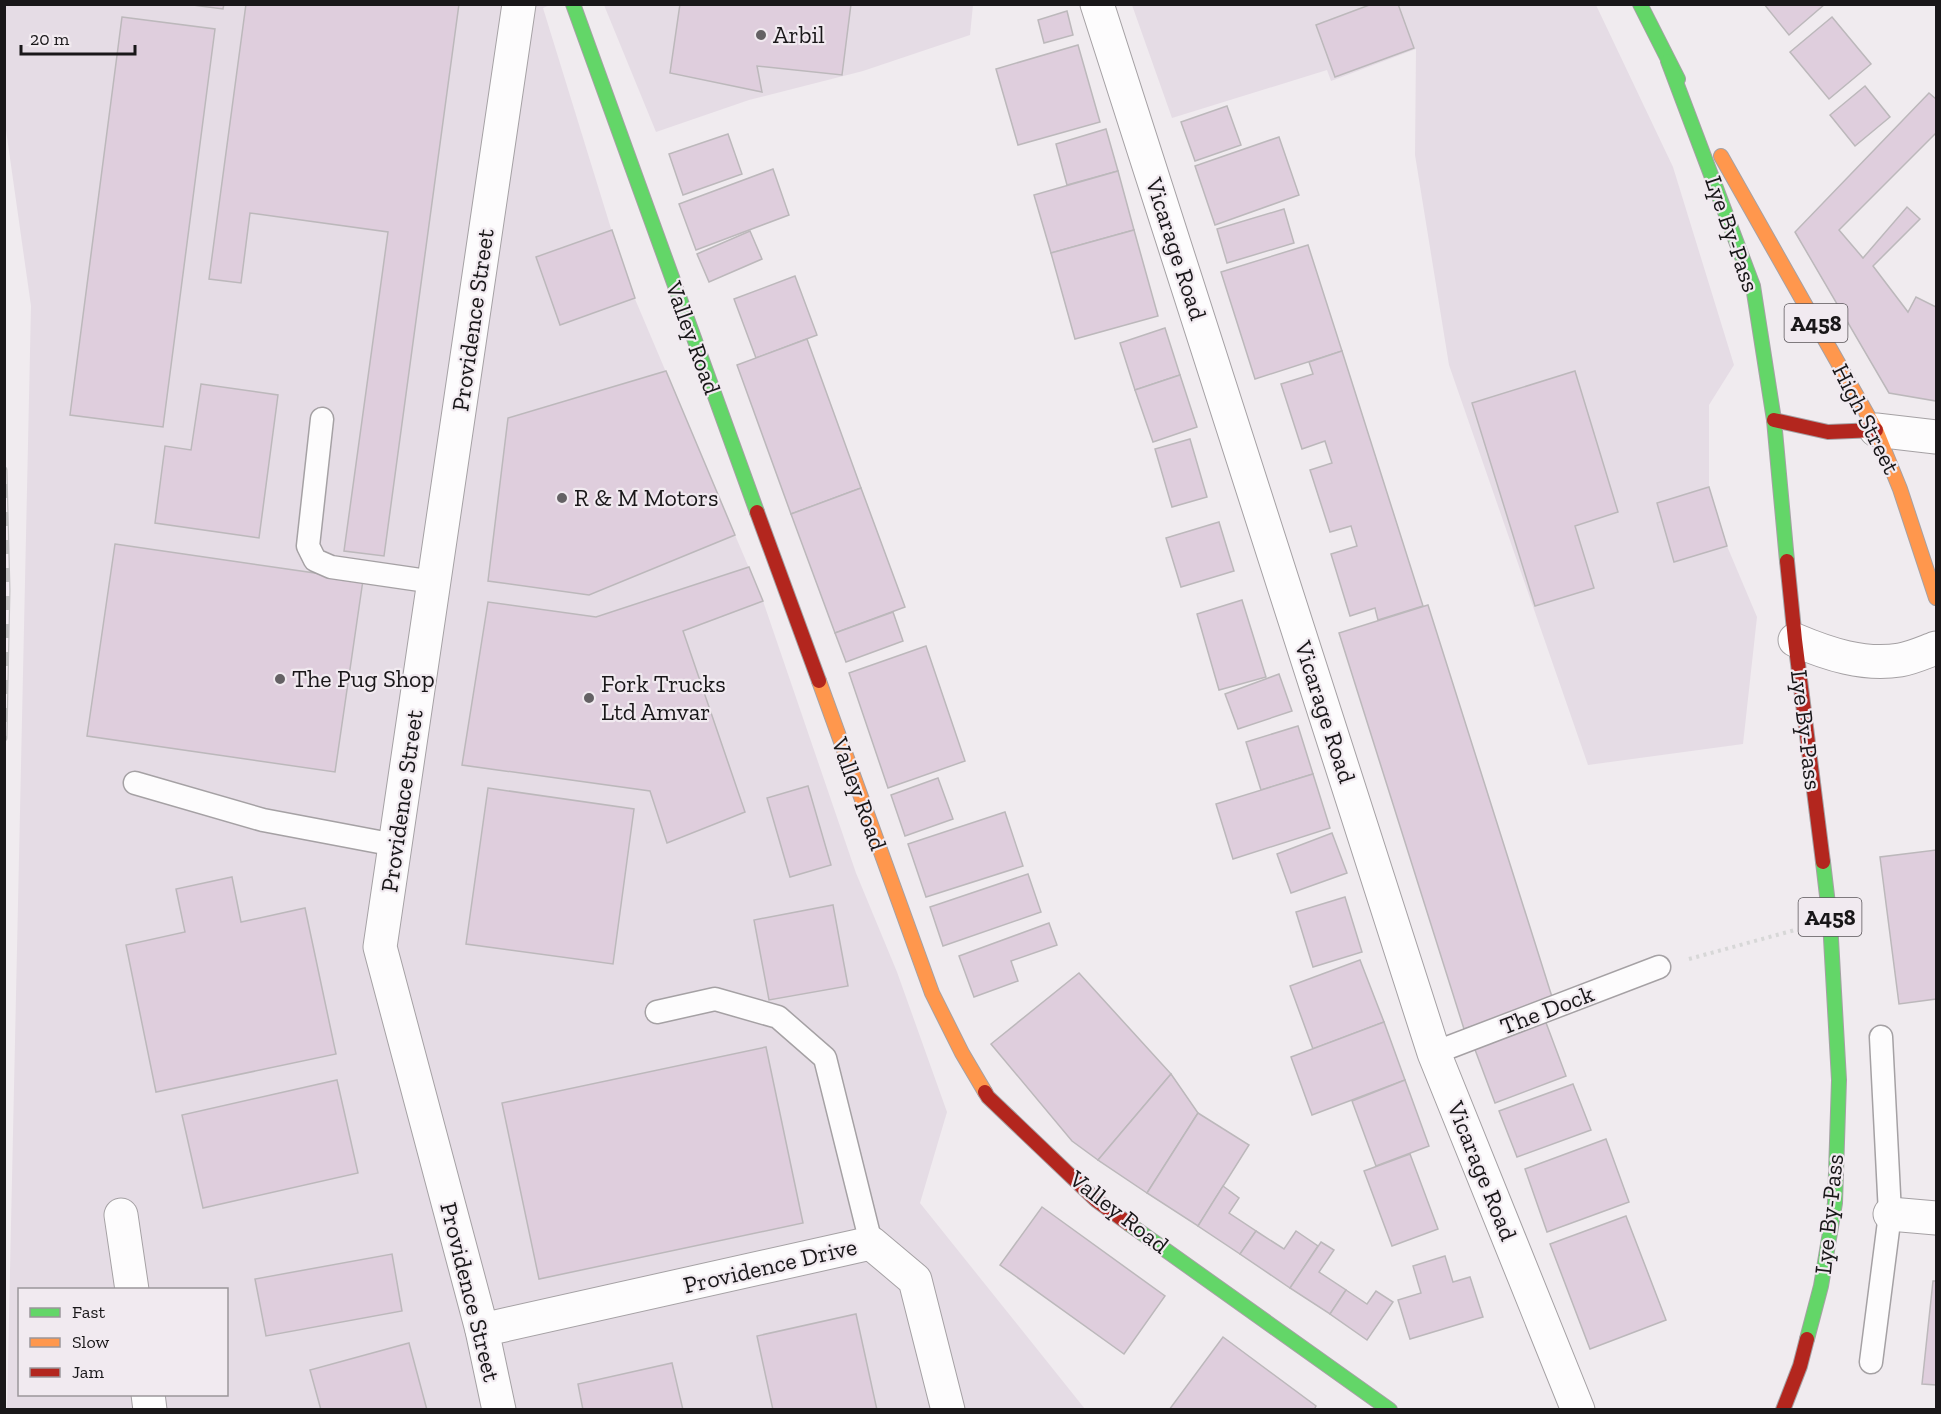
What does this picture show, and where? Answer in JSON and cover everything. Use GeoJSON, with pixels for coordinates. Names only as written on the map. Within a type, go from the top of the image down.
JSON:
{"type":"FeatureCollection","features":[{"type":"Feature","properties":{"kind":"main road","name":"Valley Road"},"geometry":{"type":"LineString","coordinates":[[573,4],[932,993],[962,1053],[988,1097],[1096,1200],[1390,1410]]}},
{"type":"Feature","properties":{"kind":"main road","name":"A458"},"geometry":{"type":"LineString","coordinates":[[1640,4],[1668,61]]}},
{"type":"Feature","properties":{"kind":"main road","name":"Lye By-Pass"},"geometry":{"type":"LineString","coordinates":[[1668,61],[1753,286],[1774,420],[1795,640],[1830,921],[1839,1080],[1835,1203],[1821,1286],[1800,1366],[1783,1410]]}},
{"type":"Feature","properties":{"kind":"main road","name":"High Street"},"geometry":{"type":"LineString","coordinates":[[1668,61],[1876,430],[1900,489],[1936,598]]}},
{"type":"Feature","properties":{"kind":"main road"},"geometry":{"type":"LineString","coordinates":[[1774,420],[1828,432],[1876,430]]}},
{"type":"Feature","properties":{"kind":"street","name":"Providence Street"},"geometry":{"type":"LineString","coordinates":[[499,1410],[482,1330],[380,947],[519,4]]}},
{"type":"Feature","properties":{"kind":"street","name":"Vicarage Road"},"geometry":{"type":"LineString","coordinates":[[1098,4],[1434,1053],[1578,1410]]}},
{"type":"Feature","properties":{"kind":"street"},"geometry":{"type":"LineString","coordinates":[[1876,430],[1936,437]]}},
{"type":"Feature","properties":{"kind":"street"},"geometry":{"type":"LineString","coordinates":[[1795,640],[1837,656],[1868,662],[1901,660],[1936,648]]}},
{"type":"Feature","properties":{"kind":"street"},"geometry":{"type":"LineString","coordinates":[[1890,1214],[1936,1218]]}},
{"type":"Feature","properties":{"kind":"street"},"geometry":{"type":"LineString","coordinates":[[121,1215],[132,1288]]}},
{"type":"Feature","properties":{"kind":"street","name":"Providence Drive"},"geometry":{"type":"LineString","coordinates":[[482,1330],[871,1243],[915,1280],[948,1410]]}},
{"type":"Feature","properties":{"kind":"lane"},"geometry":{"type":"LineString","coordinates":[[322,419],[308,546],[315,560],[331,567],[434,582]]}},
{"type":"Feature","properties":{"kind":"lane"},"geometry":{"type":"LineString","coordinates":[[135,783],[264,820],[395,844]]}},
{"type":"Feature","properties":{"kind":"lane","name":"The Dock"},"geometry":{"type":"LineString","coordinates":[[1434,1053],[1659,967]]}},
{"type":"Feature","properties":{"kind":"lane"},"geometry":{"type":"LineString","coordinates":[[657,1012],[715,999],[778,1017],[825,1058],[871,1243]]}},
{"type":"Feature","properties":{"kind":"lane"},"geometry":{"type":"LineString","coordinates":[[1871,1362],[1890,1214],[1881,1037]]}},
{"type":"Feature","properties":{"kind":"path"},"geometry":{"type":"LineString","coordinates":[[1659,967],[1830,921]]}},
{"type":"Feature","properties":{"kind":"shaded area"},"geometry":{"type":"Polygon","coordinates":[[[4,5],[550,5],[543,8],[635,299],[763,601],[856,873],[897,972],[947,1112],[920,1203],[1085,1409],[7,1409],[31,306],[5,123],[4,5]]]}},
{"type":"Feature","properties":{"kind":"shaded area"},"geometry":{"type":"Polygon","coordinates":[[[604,5],[973,5],[970,35],[863,71],[749,100],[656,132],[604,5]]]}},
{"type":"Feature","properties":{"kind":"shaded area"},"geometry":{"type":"Polygon","coordinates":[[[1132,5],[1596,5],[1673,167],[1734,365],[1709,405],[1709,487],[1727,546],[1757,617],[1743,744],[1588,765],[1449,365],[1415,155],[1416,49],[1331,81],[1327,70],[1172,118],[1132,5]]]}},
{"type":"Feature","properties":{"kind":"building"},"geometry":{"type":"Polygon","coordinates":[[[185,4],[224,4],[223,9],[185,4]]]}},
{"type":"Feature","properties":{"kind":"building"},"geometry":{"type":"Polygon","coordinates":[[[246,4],[459,4],[384,556],[344,551],[388,232],[250,213],[241,283],[209,279],[246,4]]]}},
{"type":"Feature","properties":{"kind":"building","name":"Arbil"},"geometry":{"type":"Polygon","coordinates":[[[680,4],[851,4],[842,75],[757,66],[762,92],[670,73],[680,4]]]}},
{"type":"Feature","properties":{"kind":"building"},"geometry":{"type":"Polygon","coordinates":[[[1372,4],[1398,4],[1414,48],[1335,77],[1316,25],[1372,4]]]}},
{"type":"Feature","properties":{"kind":"building"},"geometry":{"type":"Polygon","coordinates":[[[1764,4],[1825,4],[1789,35],[1764,4]]]}},
{"type":"Feature","properties":{"kind":"building"},"geometry":{"type":"Polygon","coordinates":[[[1067,11],[1073,35],[1044,43],[1038,20],[1067,11]]]}},
{"type":"Feature","properties":{"kind":"building"},"geometry":{"type":"Polygon","coordinates":[[[122,17],[215,29],[163,427],[70,415],[122,17]]]}},
{"type":"Feature","properties":{"kind":"building"},"geometry":{"type":"Polygon","coordinates":[[[1832,17],[1871,64],[1829,99],[1790,52],[1832,17]]]}},
{"type":"Feature","properties":{"kind":"building"},"geometry":{"type":"Polygon","coordinates":[[[1078,45],[1100,122],[1018,145],[996,69],[1078,45]]]}},
{"type":"Feature","properties":{"kind":"building"},"geometry":{"type":"Polygon","coordinates":[[[1865,86],[1890,117],[1855,146],[1830,115],[1865,86]]]}},
{"type":"Feature","properties":{"kind":"building"},"geometry":{"type":"Polygon","coordinates":[[[1929,93],[1936,99],[1936,133],[1839,230],[1863,258],[1907,207],[1920,219],[1873,266],[1908,312],[1916,297],[1936,307],[1936,401],[1889,393],[1795,232],[1929,93]]]}},
{"type":"Feature","properties":{"kind":"building"},"geometry":{"type":"Polygon","coordinates":[[[1227,106],[1241,145],[1195,161],[1181,122],[1227,106]]]}},
{"type":"Feature","properties":{"kind":"building"},"geometry":{"type":"Polygon","coordinates":[[[1106,129],[1118,171],[1067,185],[1056,144],[1106,129]]]}},
{"type":"Feature","properties":{"kind":"building"},"geometry":{"type":"Polygon","coordinates":[[[728,134],[742,174],[683,195],[669,154],[728,134]]]}},
{"type":"Feature","properties":{"kind":"building"},"geometry":{"type":"Polygon","coordinates":[[[1279,137],[1299,195],[1215,225],[1195,166],[1279,137]]]}},
{"type":"Feature","properties":{"kind":"building"},"geometry":{"type":"Polygon","coordinates":[[[773,169],[789,215],[696,250],[679,204],[773,169]]]}},
{"type":"Feature","properties":{"kind":"building"},"geometry":{"type":"Polygon","coordinates":[[[1118,171],[1134,230],[1051,253],[1034,195],[1118,171]]]}},
{"type":"Feature","properties":{"kind":"building"},"geometry":{"type":"Polygon","coordinates":[[[1284,209],[1294,243],[1227,263],[1217,229],[1284,209]]]}},
{"type":"Feature","properties":{"kind":"building"},"geometry":{"type":"Polygon","coordinates":[[[612,230],[635,298],[560,325],[536,257],[612,230]]]}},
{"type":"Feature","properties":{"kind":"building"},"geometry":{"type":"Polygon","coordinates":[[[1134,230],[1158,316],[1075,339],[1051,253],[1134,230]]]}},
{"type":"Feature","properties":{"kind":"building"},"geometry":{"type":"Polygon","coordinates":[[[750,231],[762,259],[709,282],[697,254],[750,231]]]}},
{"type":"Feature","properties":{"kind":"building"},"geometry":{"type":"Polygon","coordinates":[[[1308,245],[1342,351],[1255,379],[1221,272],[1308,245]]]}},
{"type":"Feature","properties":{"kind":"building"},"geometry":{"type":"Polygon","coordinates":[[[795,276],[817,335],[756,358],[734,299],[795,276]]]}},
{"type":"Feature","properties":{"kind":"building"},"geometry":{"type":"Polygon","coordinates":[[[1165,328],[1180,375],[1135,390],[1120,343],[1165,328]]]}},
{"type":"Feature","properties":{"kind":"building"},"geometry":{"type":"Polygon","coordinates":[[[807,339],[861,488],[791,514],[737,365],[807,339]]]}},
{"type":"Feature","properties":{"kind":"building"},"geometry":{"type":"Polygon","coordinates":[[[1342,351],[1423,606],[1378,620],[1375,608],[1350,616],[1331,554],[1357,546],[1351,526],[1330,532],[1310,470],[1332,463],[1325,441],[1302,449],[1281,384],[1313,374],[1309,362],[1342,351]]]}},
{"type":"Feature","properties":{"kind":"building"},"geometry":{"type":"Polygon","coordinates":[[[666,371],[735,535],[589,595],[488,581],[508,418],[666,371]]]}},
{"type":"Feature","properties":{"kind":"building"},"geometry":{"type":"Polygon","coordinates":[[[1575,371],[1618,512],[1575,526],[1594,588],[1535,606],[1472,403],[1575,371]]]}},
{"type":"Feature","properties":{"kind":"building"},"geometry":{"type":"Polygon","coordinates":[[[1180,375],[1197,427],[1153,442],[1135,390],[1180,375]]]}},
{"type":"Feature","properties":{"kind":"building"},"geometry":{"type":"Polygon","coordinates":[[[201,384],[278,395],[259,538],[155,523],[165,446],[191,450],[201,384]]]}},
{"type":"Feature","properties":{"kind":"building"},"geometry":{"type":"Polygon","coordinates":[[[1190,439],[1207,497],[1172,507],[1155,449],[1190,439]]]}},
{"type":"Feature","properties":{"kind":"building"},"geometry":{"type":"Polygon","coordinates":[[[1709,487],[1727,546],[1674,562],[1657,503],[1709,487]]]}},
{"type":"Feature","properties":{"kind":"building"},"geometry":{"type":"Polygon","coordinates":[[[861,488],[905,607],[835,633],[791,514],[861,488]]]}},
{"type":"Feature","properties":{"kind":"building"},"geometry":{"type":"Polygon","coordinates":[[[1219,522],[1234,571],[1181,587],[1166,538],[1219,522]]]}},
{"type":"Feature","properties":{"kind":"building"},"geometry":{"type":"Polygon","coordinates":[[[115,544],[363,580],[335,772],[87,736],[115,544]]]}},
{"type":"Feature","properties":{"kind":"building","name":"Fork Trucks Ltd Amvar"},"geometry":{"type":"Polygon","coordinates":[[[749,567],[763,601],[683,631],[745,812],[667,843],[650,791],[462,765],[488,602],[596,617],[749,567]]]}},
{"type":"Feature","properties":{"kind":"building"},"geometry":{"type":"Polygon","coordinates":[[[1242,600],[1266,677],[1219,690],[1197,614],[1242,600]]]}},
{"type":"Feature","properties":{"kind":"building"},"geometry":{"type":"Polygon","coordinates":[[[1428,605],[1553,1000],[1464,1029],[1339,633],[1428,605]]]}},
{"type":"Feature","properties":{"kind":"building"},"geometry":{"type":"Polygon","coordinates":[[[893,612],[903,641],[846,662],[835,633],[893,612]]]}},
{"type":"Feature","properties":{"kind":"building"},"geometry":{"type":"Polygon","coordinates":[[[926,646],[965,761],[888,788],[849,673],[926,646]]]}},
{"type":"Feature","properties":{"kind":"building"},"geometry":{"type":"Polygon","coordinates":[[[1279,674],[1292,711],[1238,729],[1225,694],[1279,674]]]}},
{"type":"Feature","properties":{"kind":"building"},"geometry":{"type":"Polygon","coordinates":[[[1298,726],[1313,774],[1261,790],[1246,742],[1298,726]]]}},
{"type":"Feature","properties":{"kind":"building"},"geometry":{"type":"Polygon","coordinates":[[[1313,774],[1330,828],[1233,859],[1216,804],[1313,774]]]}},
{"type":"Feature","properties":{"kind":"building"},"geometry":{"type":"Polygon","coordinates":[[[938,778],[953,819],[905,836],[891,795],[938,778]]]}},
{"type":"Feature","properties":{"kind":"building"},"geometry":{"type":"Polygon","coordinates":[[[808,786],[831,865],[790,877],[767,798],[808,786]]]}},
{"type":"Feature","properties":{"kind":"building"},"geometry":{"type":"Polygon","coordinates":[[[488,788],[634,809],[613,964],[466,944],[488,788]]]}},
{"type":"Feature","properties":{"kind":"building"},"geometry":{"type":"Polygon","coordinates":[[[1005,812],[1023,866],[926,897],[908,844],[1005,812]]]}},
{"type":"Feature","properties":{"kind":"building"},"geometry":{"type":"Polygon","coordinates":[[[1332,833],[1347,873],[1291,893],[1277,854],[1332,833]]]}},
{"type":"Feature","properties":{"kind":"building"},"geometry":{"type":"Polygon","coordinates":[[[1936,850],[1936,999],[1899,1004],[1880,857],[1936,850]]]}},
{"type":"Feature","properties":{"kind":"building"},"geometry":{"type":"Polygon","coordinates":[[[1028,874],[1041,912],[943,946],[930,907],[1028,874]]]}},
{"type":"Feature","properties":{"kind":"building"},"geometry":{"type":"Polygon","coordinates":[[[232,877],[241,922],[305,908],[336,1054],[156,1092],[126,945],[185,932],[176,889],[232,877]]]}},
{"type":"Feature","properties":{"kind":"building"},"geometry":{"type":"Polygon","coordinates":[[[1345,897],[1362,952],[1313,967],[1296,912],[1345,897]]]}},
{"type":"Feature","properties":{"kind":"building"},"geometry":{"type":"Polygon","coordinates":[[[833,905],[848,986],[769,1000],[754,920],[833,905]]]}},
{"type":"Feature","properties":{"kind":"building"},"geometry":{"type":"Polygon","coordinates":[[[1049,923],[1057,945],[1011,961],[1018,981],[974,997],[959,956],[1049,923]]]}},
{"type":"Feature","properties":{"kind":"building"},"geometry":{"type":"Polygon","coordinates":[[[1360,960],[1384,1022],[1313,1049],[1290,986],[1360,960]]]}},
{"type":"Feature","properties":{"kind":"building"},"geometry":{"type":"Polygon","coordinates":[[[1079,973],[1171,1074],[1098,1160],[1072,1141],[991,1044],[1079,973]]]}},
{"type":"Feature","properties":{"kind":"building"},"geometry":{"type":"Polygon","coordinates":[[[1545,1020],[1566,1076],[1495,1103],[1474,1047],[1545,1020]]]}},
{"type":"Feature","properties":{"kind":"building"},"geometry":{"type":"Polygon","coordinates":[[[1384,1022],[1405,1080],[1312,1115],[1291,1057],[1384,1022]]]}},
{"type":"Feature","properties":{"kind":"building"},"geometry":{"type":"Polygon","coordinates":[[[766,1047],[803,1223],[539,1279],[502,1103],[766,1047]]]}},
{"type":"Feature","properties":{"kind":"building"},"geometry":{"type":"Polygon","coordinates":[[[1171,1074],[1198,1113],[1147,1193],[1098,1160],[1171,1074]]]}},
{"type":"Feature","properties":{"kind":"building"},"geometry":{"type":"Polygon","coordinates":[[[337,1080],[358,1173],[203,1208],[182,1115],[337,1080]]]}},
{"type":"Feature","properties":{"kind":"building"},"geometry":{"type":"Polygon","coordinates":[[[1405,1080],[1429,1146],[1376,1166],[1352,1101],[1405,1080]]]}},
{"type":"Feature","properties":{"kind":"building"},"geometry":{"type":"Polygon","coordinates":[[[1573,1084],[1591,1130],[1517,1157],[1499,1111],[1573,1084]]]}},
{"type":"Feature","properties":{"kind":"building"},"geometry":{"type":"Polygon","coordinates":[[[1198,1113],[1249,1145],[1198,1226],[1147,1193],[1198,1113]]]}},
{"type":"Feature","properties":{"kind":"building"},"geometry":{"type":"Polygon","coordinates":[[[1606,1139],[1629,1202],[1547,1232],[1525,1169],[1606,1139]]]}},
{"type":"Feature","properties":{"kind":"building"},"geometry":{"type":"Polygon","coordinates":[[[1410,1154],[1438,1229],[1392,1246],[1364,1171],[1410,1154]]]}},
{"type":"Feature","properties":{"kind":"building"},"geometry":{"type":"Polygon","coordinates":[[[1223,1186],[1239,1198],[1229,1213],[1256,1231],[1240,1254],[1198,1226],[1223,1186]]]}},
{"type":"Feature","properties":{"kind":"building"},"geometry":{"type":"Polygon","coordinates":[[[1042,1207],[1165,1296],[1124,1354],[1000,1265],[1042,1207]]]}},
{"type":"Feature","properties":{"kind":"building"},"geometry":{"type":"Polygon","coordinates":[[[1626,1216],[1666,1320],[1590,1349],[1550,1244],[1626,1216]]]}},
{"type":"Feature","properties":{"kind":"building"},"geometry":{"type":"Polygon","coordinates":[[[1256,1231],[1284,1249],[1296,1231],[1318,1246],[1290,1288],[1240,1254],[1256,1231]]]}},
{"type":"Feature","properties":{"kind":"building"},"geometry":{"type":"Polygon","coordinates":[[[1321,1242],[1334,1250],[1319,1272],[1346,1290],[1330,1314],[1290,1288],[1321,1242]]]}},
{"type":"Feature","properties":{"kind":"building"},"geometry":{"type":"Polygon","coordinates":[[[392,1254],[402,1311],[266,1336],[255,1279],[392,1254]]]}},
{"type":"Feature","properties":{"kind":"building"},"geometry":{"type":"Polygon","coordinates":[[[1445,1256],[1453,1282],[1470,1277],[1483,1317],[1410,1339],[1398,1300],[1421,1293],[1413,1266],[1445,1256]]]}},
{"type":"Feature","properties":{"kind":"building"},"geometry":{"type":"Polygon","coordinates":[[[1933,1281],[1936,1281],[1936,1385],[1922,1384],[1933,1281]]]}},
{"type":"Feature","properties":{"kind":"building"},"geometry":{"type":"Polygon","coordinates":[[[1346,1290],[1367,1304],[1376,1291],[1393,1302],[1367,1340],[1330,1314],[1346,1290]]]}},
{"type":"Feature","properties":{"kind":"building"},"geometry":{"type":"Polygon","coordinates":[[[856,1314],[877,1410],[773,1410],[757,1336],[856,1314]]]}},
{"type":"Feature","properties":{"kind":"building"},"geometry":{"type":"Polygon","coordinates":[[[1223,1337],[1316,1406],[1314,1410],[1169,1410],[1223,1337]]]}},
{"type":"Feature","properties":{"kind":"building"},"geometry":{"type":"Polygon","coordinates":[[[409,1343],[427,1410],[321,1410],[310,1370],[409,1343]]]}},
{"type":"Feature","properties":{"kind":"building"},"geometry":{"type":"Polygon","coordinates":[[[672,1363],[683,1410],[583,1410],[578,1384],[672,1363]]]}},
{"type":"Feature","properties":{"kind":"railway"},"geometry":{"type":"LineString","coordinates":[[4,470],[7,590],[4,738]]}},
{"type":"Feature","properties":{"kind":"traffic: fast"},"geometry":{"type":"LineString","coordinates":[[573,4],[757,512]]}},
{"type":"Feature","properties":{"kind":"traffic: fast"},"geometry":{"type":"LineString","coordinates":[[1640,4],[1678,79]]}},
{"type":"Feature","properties":{"kind":"traffic: fast"},"geometry":{"type":"LineString","coordinates":[[1668,61],[1753,286],[1774,420],[1787,561]]}},
{"type":"Feature","properties":{"kind":"traffic: fast"},"geometry":{"type":"LineString","coordinates":[[1807,1339],[1821,1286],[1835,1203],[1839,1080],[1830,921],[1823,862]]}},
{"type":"Feature","properties":{"kind":"traffic: fast"},"geometry":{"type":"LineString","coordinates":[[1129,1224],[1390,1410]]}},
{"type":"Feature","properties":{"kind":"traffic: slow"},"geometry":{"type":"LineString","coordinates":[[1721,156],[1876,430],[1900,489],[1936,598]]}},
{"type":"Feature","properties":{"kind":"traffic: slow"},"geometry":{"type":"LineString","coordinates":[[819,681],[932,993],[962,1053],[985,1092]]}},
{"type":"Feature","properties":{"kind":"traffic: jam"},"geometry":{"type":"LineString","coordinates":[[1774,420],[1828,432],[1876,430]]}},
{"type":"Feature","properties":{"kind":"traffic: jam"},"geometry":{"type":"LineString","coordinates":[[757,512],[819,681]]}},
{"type":"Feature","properties":{"kind":"traffic: jam"},"geometry":{"type":"LineString","coordinates":[[1787,561],[1823,862]]}},
{"type":"Feature","properties":{"kind":"traffic: jam"},"geometry":{"type":"LineString","coordinates":[[985,1092],[1096,1200],[1129,1224]]}},
{"type":"Feature","properties":{"kind":"traffic: jam"},"geometry":{"type":"LineString","coordinates":[[1783,1410],[1800,1366],[1807,1339]]}},
{"type":"Feature","properties":{"kind":"place","name":"Arbil"},"geometry":{"type":"Point","coordinates":[761,35]}},
{"type":"Feature","properties":{"kind":"place","name":"R & M Motors"},"geometry":{"type":"Point","coordinates":[562,498]}},
{"type":"Feature","properties":{"kind":"place","name":"The Pug Shop"},"geometry":{"type":"Point","coordinates":[280,679]}},
{"type":"Feature","properties":{"kind":"place","name":"Fork Trucks Ltd Amvar"},"geometry":{"type":"Point","coordinates":[589,698]}}]}
